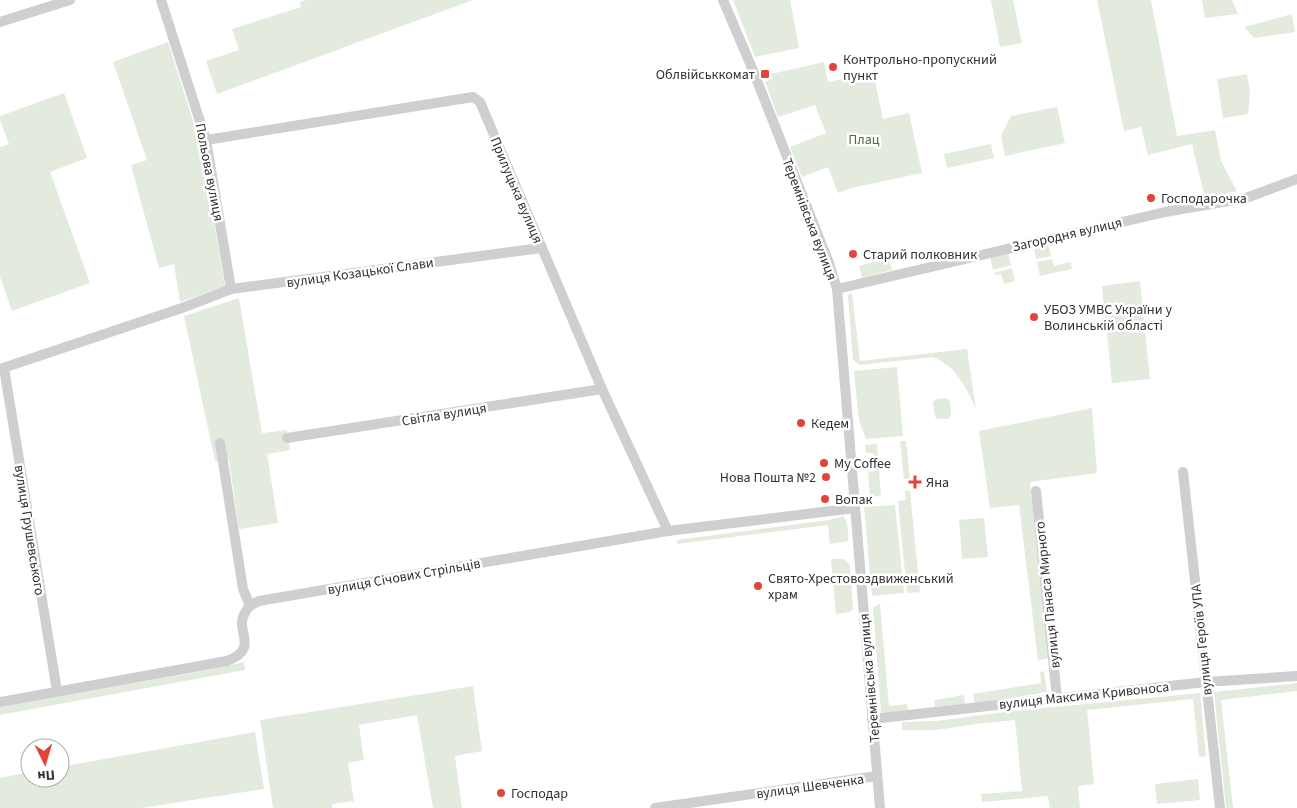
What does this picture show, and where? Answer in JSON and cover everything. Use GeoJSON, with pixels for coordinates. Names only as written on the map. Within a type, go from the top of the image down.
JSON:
{"type":"FeatureCollection","features":[{"type":"Feature","properties":{"kind":"street"},"geometry":{"type":"LineString","coordinates":[[0,22],[70,0]]}},
{"type":"Feature","properties":{"kind":"street","name":"Польова вулиця"},"geometry":{"type":"LineString","coordinates":[[161,0],[206,140],[231,289]]}},
{"type":"Feature","properties":{"kind":"street","name":"Теремнівська вулиця"},"geometry":{"type":"LineString","coordinates":[[723,0],[829,263],[837,289],[880,808]]}},
{"type":"Feature","properties":{"kind":"street","name":"Прилуцька вулиця"},"geometry":{"type":"LineString","coordinates":[[206,140],[473,97],[480,102],[602,390],[668,531]]}},
{"type":"Feature","properties":{"kind":"street","name":"Загородня вулиця"},"geometry":{"type":"LineString","coordinates":[[837,289],[1155,214],[1246,198],[1297,179]]}},
{"type":"Feature","properties":{"kind":"street","name":"вулиця Козацької Слави"},"geometry":{"type":"LineString","coordinates":[[2,369],[182,308],[231,289],[541,248]]}},
{"type":"Feature","properties":{"kind":"street","name":"вулиця Грушевського"},"geometry":{"type":"LineString","coordinates":[[2,369],[57,691]]}},
{"type":"Feature","properties":{"kind":"street","name":"Світла вулиця"},"geometry":{"type":"LineString","coordinates":[[287,438],[602,390]]}},
{"type":"Feature","properties":{"kind":"street"},"geometry":{"type":"LineString","coordinates":[[0,702],[227,661],[236,658],[244,649],[243,618],[250,606],[243,589],[220,443]]}},
{"type":"Feature","properties":{"kind":"street","name":"вулиця Героїв УПА"},"geometry":{"type":"LineString","coordinates":[[1182,472],[1220,808]]}},
{"type":"Feature","properties":{"kind":"street","name":"вулиця Панаса Мирного"},"geometry":{"type":"LineString","coordinates":[[1036,491],[1057,698]]}},
{"type":"Feature","properties":{"kind":"street","name":"вулиця Січових Стрільців"},"geometry":{"type":"LineString","coordinates":[[250,606],[268,599],[668,531],[854,508]]}},
{"type":"Feature","properties":{"kind":"street","name":"вулиця Максима Кривоноса"},"geometry":{"type":"LineString","coordinates":[[872,719],[1206,682],[1297,676]]}},
{"type":"Feature","properties":{"kind":"street","name":"вулиця Шевченка"},"geometry":{"type":"LineString","coordinates":[[655,808],[877,776]]}},
{"type":"Feature","properties":{"kind":"green space"},"geometry":{"type":"Polygon","coordinates":[[[305,0],[473,0],[217,94],[206,61],[239,50],[232,29],[301,7],[300,2],[305,0]]]}},
{"type":"Feature","properties":{"kind":"green space"},"geometry":{"type":"Polygon","coordinates":[[[733,0],[790,0],[799,48],[755,57],[733,0]]]}},
{"type":"Feature","properties":{"kind":"green space"},"geometry":{"type":"Polygon","coordinates":[[[991,0],[1013,0],[1022,43],[1000,47],[991,0]]]}},
{"type":"Feature","properties":{"kind":"green space"},"geometry":{"type":"Polygon","coordinates":[[[1097,0],[1151,0],[1177,136],[1215,130],[1221,161],[1237,191],[1205,199],[1192,144],[1148,155],[1141,127],[1124,131],[1097,0]]]}},
{"type":"Feature","properties":{"kind":"green space"},"geometry":{"type":"Polygon","coordinates":[[[1202,0],[1232,0],[1238,14],[1205,18],[1202,0]]]}},
{"type":"Feature","properties":{"kind":"green space"},"geometry":{"type":"Polygon","coordinates":[[[1292,14],[1295,32],[1254,38],[1244,27],[1292,14]]]}},
{"type":"Feature","properties":{"kind":"green space"},"geometry":{"type":"Polygon","coordinates":[[[168,42],[202,149],[225,286],[180,302],[174,264],[159,268],[131,165],[147,160],[113,62],[168,42]]]}},
{"type":"Feature","properties":{"kind":"green space","name":"Плац"},"geometry":{"type":"Polygon","coordinates":[[[824,62],[828,82],[873,72],[883,119],[909,113],[922,173],[851,188],[838,193],[828,167],[802,177],[790,147],[826,133],[815,105],[778,117],[765,82],[772,79],[771,74],[824,62]]]}},
{"type":"Feature","properties":{"kind":"green space"},"geometry":{"type":"Polygon","coordinates":[[[1247,74],[1250,93],[1248,114],[1223,118],[1217,79],[1247,74]]]}},
{"type":"Feature","properties":{"kind":"green space"},"geometry":{"type":"Polygon","coordinates":[[[64,93],[87,158],[50,172],[90,283],[12,311],[0,277],[0,147],[9,144],[0,116],[64,93]]]}},
{"type":"Feature","properties":{"kind":"green space"},"geometry":{"type":"Polygon","coordinates":[[[1057,107],[1065,143],[1005,156],[1001,136],[1011,116],[1057,107]]]}},
{"type":"Feature","properties":{"kind":"green space"},"geometry":{"type":"Polygon","coordinates":[[[991,144],[994,158],[947,168],[944,154],[991,144]]]}},
{"type":"Feature","properties":{"kind":"green space"},"geometry":{"type":"Polygon","coordinates":[[[1048,243],[1051,256],[1036,259],[1034,247],[1048,243]]]}},
{"type":"Feature","properties":{"kind":"green space"},"geometry":{"type":"Polygon","coordinates":[[[1008,253],[1011,265],[993,270],[990,257],[1008,253]]]}},
{"type":"Feature","properties":{"kind":"green space"},"geometry":{"type":"Polygon","coordinates":[[[889,258],[892,270],[862,278],[859,266],[889,258]]]}},
{"type":"Feature","properties":{"kind":"green space"},"geometry":{"type":"Polygon","coordinates":[[[1052,259],[1054,266],[1071,262],[1072,269],[1040,276],[1037,262],[1052,259]]]}},
{"type":"Feature","properties":{"kind":"green space"},"geometry":{"type":"Polygon","coordinates":[[[1012,268],[1015,281],[1004,284],[1001,274],[995,275],[994,273],[1012,268]]]}},
{"type":"Feature","properties":{"kind":"green space"},"geometry":{"type":"Polygon","coordinates":[[[1140,281],[1150,379],[1112,383],[1102,286],[1140,281]]]}},
{"type":"Feature","properties":{"kind":"green space"},"geometry":{"type":"Polygon","coordinates":[[[852,293],[860,361],[967,349],[976,409],[959,378],[948,366],[933,357],[860,365],[853,360],[848,295],[852,293]]]}},
{"type":"Feature","properties":{"kind":"green space"},"geometry":{"type":"Polygon","coordinates":[[[239,298],[262,433],[287,430],[290,450],[267,454],[278,523],[239,529],[229,460],[215,461],[184,316],[239,298]]]}},
{"type":"Feature","properties":{"kind":"green space"},"geometry":{"type":"Polygon","coordinates":[[[897,367],[903,436],[866,439],[859,421],[854,371],[897,367]]]}},
{"type":"Feature","properties":{"kind":"green space"},"geometry":{"type":"Polygon","coordinates":[[[946,398],[950,401],[951,415],[948,419],[938,419],[935,417],[933,402],[936,399],[946,398]]]}},
{"type":"Feature","properties":{"kind":"green space"},"geometry":{"type":"Polygon","coordinates":[[[1092,408],[1097,473],[1030,482],[1050,658],[1038,660],[1019,505],[990,508],[979,431],[1092,408]]]}},
{"type":"Feature","properties":{"kind":"green space"},"geometry":{"type":"Polygon","coordinates":[[[900,441],[906,441],[910,479],[904,479],[900,441]]]}},
{"type":"Feature","properties":{"kind":"green space"},"geometry":{"type":"Polygon","coordinates":[[[877,444],[881,496],[870,497],[868,472],[875,471],[873,453],[866,453],[865,445],[877,444]]]}},
{"type":"Feature","properties":{"kind":"green space"},"geometry":{"type":"Polygon","coordinates":[[[905,491],[910,491],[920,592],[907,593],[898,501],[906,500],[905,491]]]}},
{"type":"Feature","properties":{"kind":"green space"},"geometry":{"type":"Polygon","coordinates":[[[895,505],[904,593],[872,596],[864,507],[895,505]]]}},
{"type":"Feature","properties":{"kind":"green space"},"geometry":{"type":"Polygon","coordinates":[[[843,516],[848,528],[848,541],[830,544],[828,525],[677,544],[677,540],[829,520],[843,516]]]}},
{"type":"Feature","properties":{"kind":"green space"},"geometry":{"type":"Polygon","coordinates":[[[984,518],[988,557],[962,559],[959,520],[984,518]]]}},
{"type":"Feature","properties":{"kind":"green space"},"geometry":{"type":"Polygon","coordinates":[[[831,559],[844,559],[850,565],[853,609],[850,612],[836,614],[831,559]]]}},
{"type":"Feature","properties":{"kind":"green space"},"geometry":{"type":"Polygon","coordinates":[[[880,604],[889,706],[907,704],[908,710],[881,713],[873,608],[880,604]]]}},
{"type":"Feature","properties":{"kind":"green space"},"geometry":{"type":"Polygon","coordinates":[[[244,662],[245,670],[0,715],[0,707],[244,662]]]}},
{"type":"Feature","properties":{"kind":"green space"},"geometry":{"type":"Polygon","coordinates":[[[1044,671],[1047,692],[975,704],[973,694],[1041,683],[1040,672],[1044,671]]]}},
{"type":"Feature","properties":{"kind":"green space"},"geometry":{"type":"Polygon","coordinates":[[[1297,683],[1297,691],[1221,700],[1233,808],[1226,808],[1214,692],[1297,683]]]}},
{"type":"Feature","properties":{"kind":"green space"},"geometry":{"type":"Polygon","coordinates":[[[473,686],[482,751],[455,756],[462,808],[433,808],[417,715],[359,725],[364,760],[348,763],[354,801],[332,804],[332,808],[273,808],[260,720],[473,686]]]}},
{"type":"Feature","properties":{"kind":"green space"},"geometry":{"type":"Polygon","coordinates":[[[1200,693],[1206,756],[1199,757],[1193,699],[1087,710],[1094,784],[1078,786],[1080,808],[1050,808],[1048,796],[982,802],[981,794],[1022,791],[1015,720],[936,730],[902,730],[902,722],[936,721],[1013,711],[1200,693]]]}},
{"type":"Feature","properties":{"kind":"green space"},"geometry":{"type":"Polygon","coordinates":[[[964,695],[965,704],[935,707],[934,700],[964,695]]]}},
{"type":"Feature","properties":{"kind":"green space"},"geometry":{"type":"Polygon","coordinates":[[[255,732],[264,789],[141,808],[0,808],[0,778],[20,774],[20,788],[70,788],[70,765],[255,732]]]}},
{"type":"Feature","properties":{"kind":"green space"},"geometry":{"type":"Polygon","coordinates":[[[1198,779],[1200,800],[1157,804],[1155,784],[1198,779]]]}},
{"type":"Feature","properties":{"kind":"place","name":"Контрольно-пропускний пункт"},"geometry":{"type":"Point","coordinates":[833,67]}},
{"type":"Feature","properties":{"kind":"place","name":"Облвійськкомат"},"geometry":{"type":"Point","coordinates":[765,74]}},
{"type":"Feature","properties":{"kind":"place","name":"Господарочка"},"geometry":{"type":"Point","coordinates":[1151,198]}},
{"type":"Feature","properties":{"kind":"place","name":"Старий полковник"},"geometry":{"type":"Point","coordinates":[853,254]}},
{"type":"Feature","properties":{"kind":"place","name":"УБОЗ УМВС України у Волинськiй області"},"geometry":{"type":"Point","coordinates":[1034,317]}},
{"type":"Feature","properties":{"kind":"place","name":"Кедем"},"geometry":{"type":"Point","coordinates":[801,423]}},
{"type":"Feature","properties":{"kind":"place","name":"My Coffee"},"geometry":{"type":"Point","coordinates":[824,463]}},
{"type":"Feature","properties":{"kind":"place","name":"Нова Пошта №2"},"geometry":{"type":"Point","coordinates":[826,477]}},
{"type":"Feature","properties":{"kind":"place","name":"Яна"},"geometry":{"type":"Point","coordinates":[915,482]}},
{"type":"Feature","properties":{"kind":"place","name":"Вопак"},"geometry":{"type":"Point","coordinates":[825,499]}},
{"type":"Feature","properties":{"kind":"place","name":"Свято-Хрестовоздвиженський храм"},"geometry":{"type":"Point","coordinates":[758,586]}},
{"type":"Feature","properties":{"kind":"place","name":"Господар"},"geometry":{"type":"Point","coordinates":[501,793]}}]}
